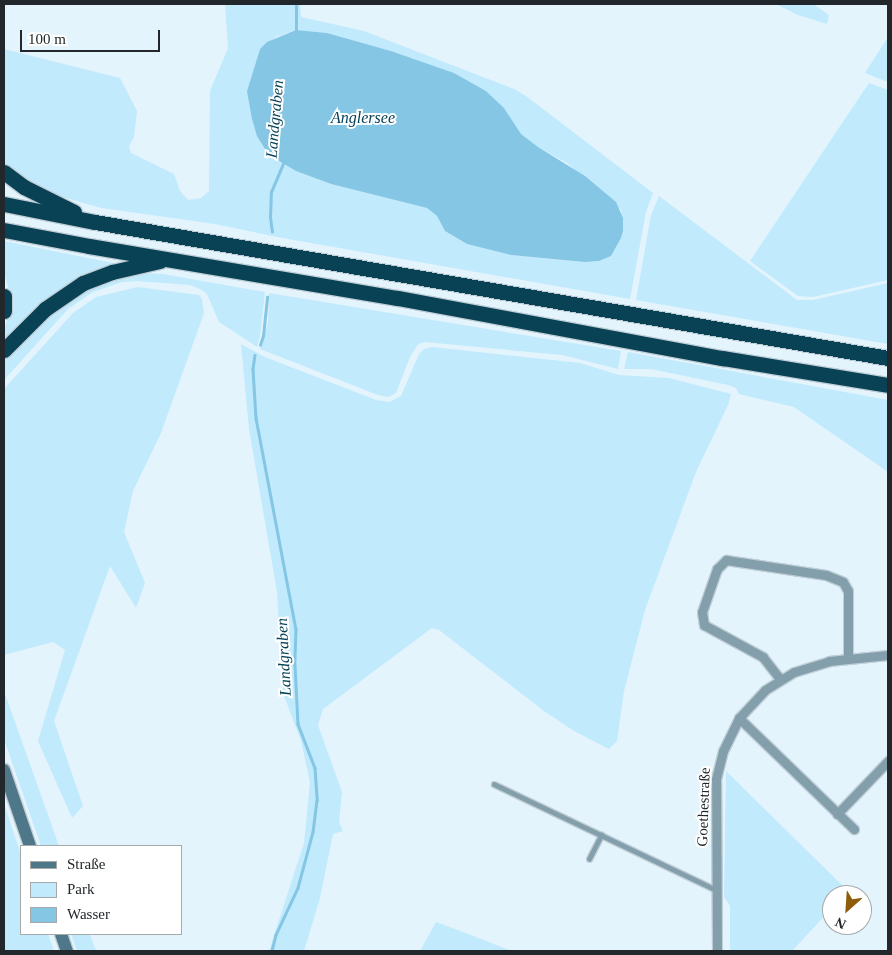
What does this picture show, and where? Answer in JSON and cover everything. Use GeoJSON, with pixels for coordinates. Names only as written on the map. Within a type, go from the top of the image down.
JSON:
{"type":"FeatureCollection","features":[{"type":"Feature","properties":{"kind":"highway"},"geometry":{"type":"LineString","coordinates":[[4,172],[37,195],[95,222]]}},
{"type":"Feature","properties":{"kind":"highway"},"geometry":{"type":"LineString","coordinates":[[4,204],[95,222],[888,358]]}},
{"type":"Feature","properties":{"kind":"highway"},"geometry":{"type":"LineString","coordinates":[[4,230],[167,260],[398,298],[723,358],[888,385]]}},
{"type":"Feature","properties":{"kind":"highway"},"geometry":{"type":"LineString","coordinates":[[4,350],[45,309],[83,283],[112,272],[167,260]]}},
{"type":"Feature","properties":{"kind":"highway"},"geometry":{"type":"LineString","coordinates":[[4,296],[4,310]]}},
{"type":"Feature","properties":{"kind":"main road"},"geometry":{"type":"LineString","coordinates":[[4,770],[30,845]]}},
{"type":"Feature","properties":{"kind":"main road"},"geometry":{"type":"LineString","coordinates":[[60,935],[67,951]]}},
{"type":"Feature","properties":{"kind":"street"},"geometry":{"type":"LineString","coordinates":[[780,679],[763,657],[704,625],[702,612],[714,578],[721,563],[726,560],[826,575],[843,582],[848,591],[848,658]]}},
{"type":"Feature","properties":{"kind":"street","name":"Goethestraße"},"geometry":{"type":"LineString","coordinates":[[717,951],[716,779],[723,751],[740,718],[755,698],[780,679],[812,665],[848,658],[888,654]]}},
{"type":"Feature","properties":{"kind":"street"},"geometry":{"type":"LineString","coordinates":[[740,718],[854,829]]}},
{"type":"Feature","properties":{"kind":"street"},"geometry":{"type":"LineString","coordinates":[[837,814],[888,761]]}},
{"type":"Feature","properties":{"kind":"lane"},"geometry":{"type":"LineString","coordinates":[[494,784],[717,890]]}},
{"type":"Feature","properties":{"kind":"lane"},"geometry":{"type":"LineString","coordinates":[[589,859],[601,835]]}},
{"type":"Feature","properties":{"kind":"green space"},"geometry":{"type":"Polygon","coordinates":[[[225,4],[300,4],[301,17],[364,31],[514,89],[526,96],[653,193],[646,212],[630,299],[277,237],[215,224],[101,208],[56,195],[23,178],[4,164],[4,49],[120,78],[137,111],[134,137],[129,146],[131,153],[174,174],[180,191],[188,200],[201,198],[209,191],[210,91],[228,48],[225,4]],[[296,30],[276,37],[260,49],[247,91],[274,158],[296,171],[331,184],[427,208],[437,216],[445,231],[467,244],[511,255],[585,262],[599,261],[611,256],[623,231],[621,210],[567,163],[538,147],[521,134],[504,108],[486,91],[454,73],[391,51],[327,33],[296,30]]]}},
{"type":"Feature","properties":{"kind":"green space"},"geometry":{"type":"Polygon","coordinates":[[[776,4],[813,4],[829,15],[827,24],[798,15],[776,4]]]}},
{"type":"Feature","properties":{"kind":"green space"},"geometry":{"type":"Polygon","coordinates":[[[888,37],[888,82],[865,73],[888,37]]]}},
{"type":"Feature","properties":{"kind":"green space"},"geometry":{"type":"Polygon","coordinates":[[[869,83],[888,90],[888,280],[813,297],[798,296],[750,261],[869,83]]]}},
{"type":"Feature","properties":{"kind":"green space"},"geometry":{"type":"Polygon","coordinates":[[[659,196],[797,300],[813,300],[888,283],[888,344],[636,300],[651,215],[659,196]]]}},
{"type":"Feature","properties":{"kind":"green space"},"geometry":{"type":"Polygon","coordinates":[[[4,241],[123,265],[4,342],[4,329],[9,315],[9,290],[4,273],[4,241]]]}},
{"type":"Feature","properties":{"kind":"green space"},"geometry":{"type":"Polygon","coordinates":[[[141,273],[163,274],[265,292],[257,347],[219,322],[207,294],[202,290],[190,285],[136,281],[122,282],[93,292],[68,309],[4,380],[4,359],[73,293],[122,276],[141,273]]]}},
{"type":"Feature","properties":{"kind":"green space"},"geometry":{"type":"Polygon","coordinates":[[[138,287],[199,295],[202,299],[204,313],[161,433],[133,491],[124,532],[145,583],[136,608],[110,566],[54,721],[83,806],[72,818],[38,741],[65,650],[53,642],[4,655],[4,389],[73,313],[96,297],[138,287]]]}},
{"type":"Feature","properties":{"kind":"green space"},"geometry":{"type":"Polygon","coordinates":[[[269,293],[621,351],[618,369],[562,355],[425,342],[418,344],[410,357],[396,393],[388,397],[378,395],[260,349],[268,322],[269,293]]]}},
{"type":"Feature","properties":{"kind":"green space"},"geometry":{"type":"Polygon","coordinates":[[[241,344],[265,357],[376,400],[389,402],[401,396],[419,354],[424,349],[432,347],[580,363],[619,375],[669,378],[731,394],[728,405],[696,472],[645,610],[624,691],[617,741],[609,749],[574,731],[544,711],[439,630],[432,628],[323,709],[318,725],[342,792],[339,822],[343,831],[333,834],[320,898],[304,951],[269,951],[304,843],[310,782],[301,741],[283,693],[277,592],[249,429],[241,344]]]}},
{"type":"Feature","properties":{"kind":"green space"},"geometry":{"type":"Polygon","coordinates":[[[628,352],[888,400],[888,472],[794,407],[739,394],[736,388],[728,385],[651,369],[624,369],[628,352]]]}},
{"type":"Feature","properties":{"kind":"green space"},"geometry":{"type":"Polygon","coordinates":[[[4,691],[59,845],[41,845],[4,739],[4,691]]]}},
{"type":"Feature","properties":{"kind":"green space"},"geometry":{"type":"Polygon","coordinates":[[[726,771],[842,885],[822,885],[822,919],[792,951],[730,951],[730,906],[724,897],[726,771]]]}},
{"type":"Feature","properties":{"kind":"green space"},"geometry":{"type":"Polygon","coordinates":[[[4,804],[20,852],[20,935],[48,935],[54,951],[4,951],[4,804]]]}},
{"type":"Feature","properties":{"kind":"green space"},"geometry":{"type":"Polygon","coordinates":[[[436,922],[463,932],[512,951],[420,951],[436,922]]]}},
{"type":"Feature","properties":{"kind":"green space"},"geometry":{"type":"Polygon","coordinates":[[[71,935],[90,935],[96,951],[77,951],[71,935]]]}},
{"type":"Feature","properties":{"kind":"water","name":"Anglersee"},"geometry":{"type":"Polygon","coordinates":[[[296,30],[327,33],[391,51],[454,73],[486,91],[504,108],[521,134],[538,147],[585,176],[616,202],[623,218],[623,231],[611,256],[599,261],[585,262],[511,255],[467,244],[445,231],[437,216],[427,208],[331,184],[296,171],[274,158],[265,149],[257,136],[247,91],[260,49],[267,42],[296,30]]]}},
{"type":"Feature","properties":{"kind":"waterway","name":"Landgraben"},"geometry":{"type":"LineString","coordinates":[[296,6],[296,31]]}},
{"type":"Feature","properties":{"kind":"waterway","name":"Landgraben"},"geometry":{"type":"LineString","coordinates":[[272,232],[270,218],[271,192],[284,161]]}},
{"type":"Feature","properties":{"kind":"waterway","name":"Landgraben"},"geometry":{"type":"LineString","coordinates":[[260,345],[263,336],[267,297]]}},
{"type":"Feature","properties":{"kind":"waterway","name":"Landgraben"},"geometry":{"type":"LineString","coordinates":[[255,355],[253,369],[256,418],[296,629],[295,665],[298,724],[315,768],[317,800],[313,832],[298,888],[276,935],[272,951]]}}]}
